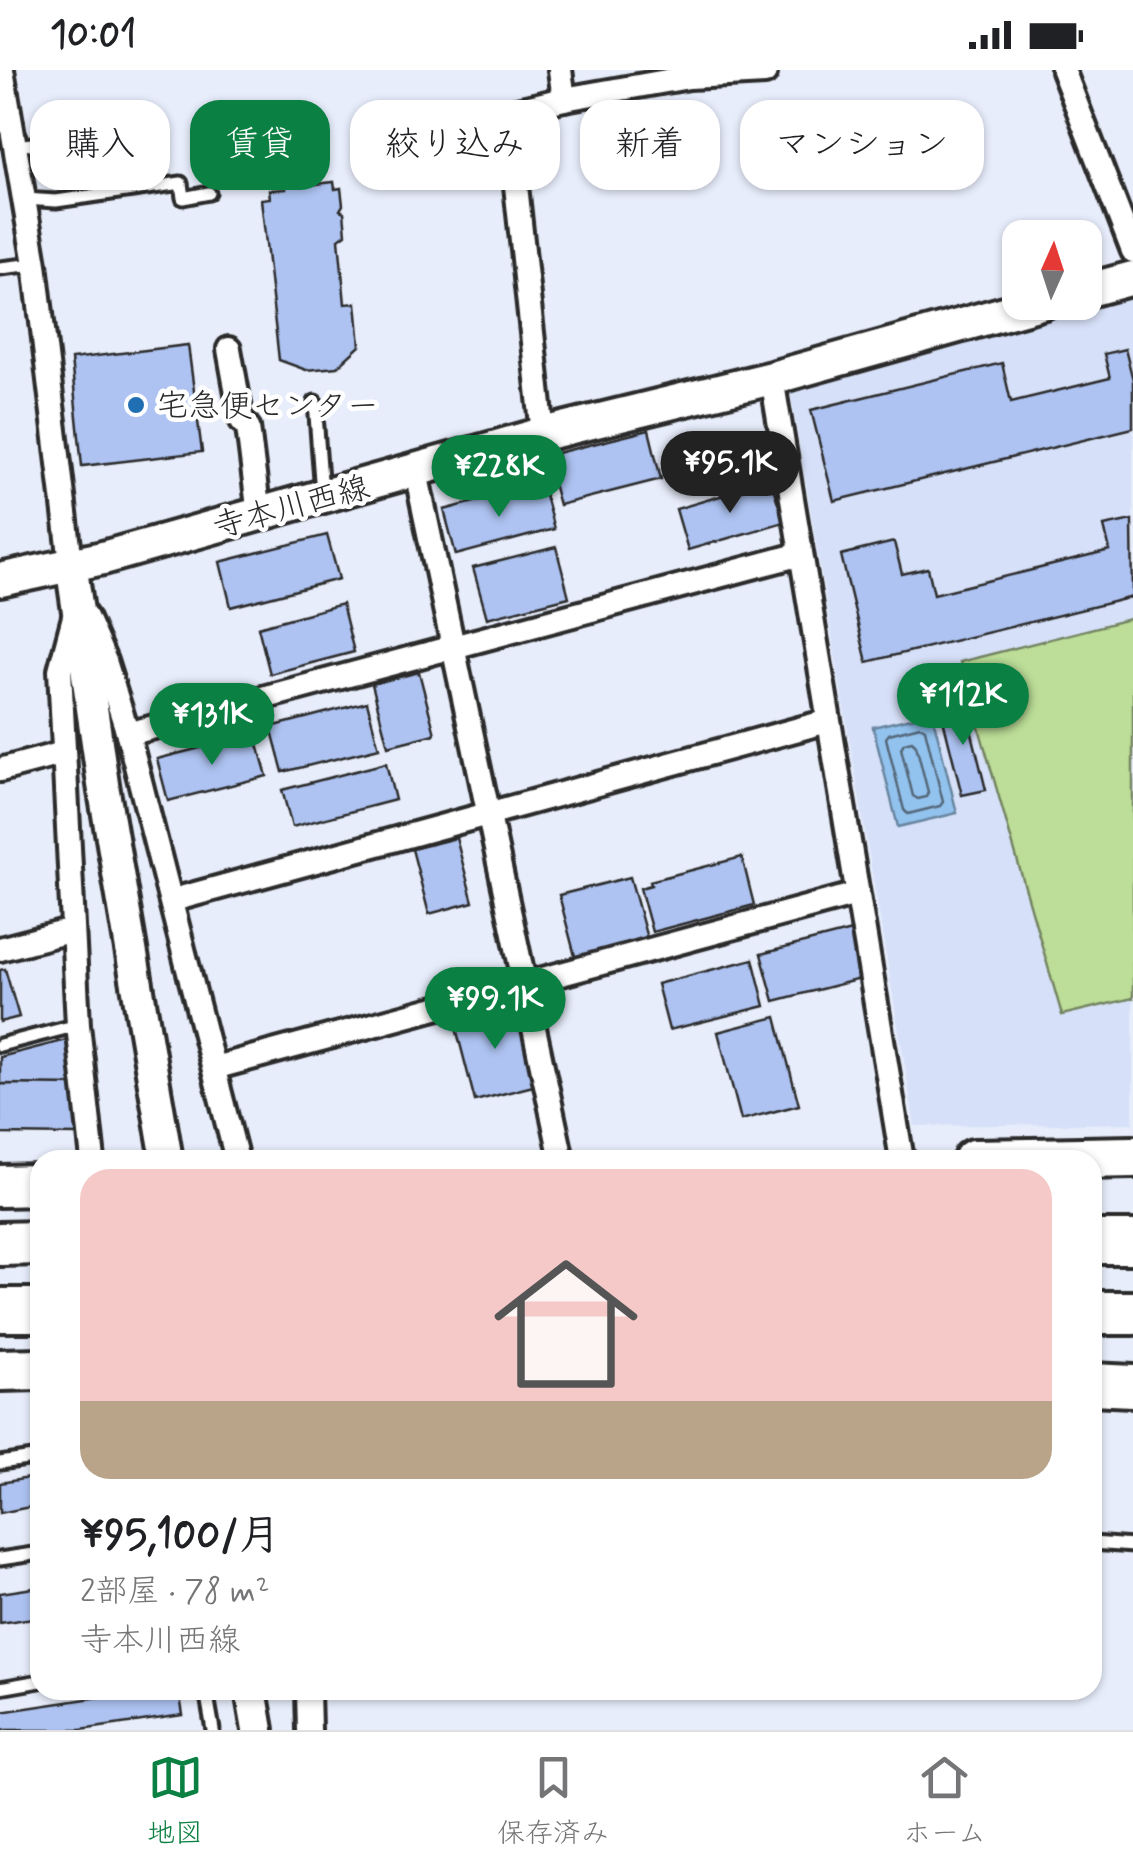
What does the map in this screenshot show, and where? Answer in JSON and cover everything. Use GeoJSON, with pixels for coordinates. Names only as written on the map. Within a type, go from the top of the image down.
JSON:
{"type":"FeatureCollection","features":[{"type":"Feature","properties":{"kind":"highway"},"geometry":{"type":"LineString","coordinates":[[1102,1158],[1133,1157]]}},
{"type":"Feature","properties":{"kind":"highway"},"geometry":{"type":"LineString","coordinates":[[0,1186],[30,1185]]}},
{"type":"Feature","properties":{"kind":"highway"},"geometry":{"type":"LineString","coordinates":[[1102,1242],[1133,1242]]}},
{"type":"Feature","properties":{"kind":"highway"},"geometry":{"type":"LineString","coordinates":[[0,1244],[30,1243]]}},
{"type":"Feature","properties":{"kind":"highway"},"geometry":{"type":"LineString","coordinates":[[0,1310],[30,1310]]}},
{"type":"Feature","properties":{"kind":"highway"},"geometry":{"type":"LineString","coordinates":[[1102,1313],[1133,1314]]}},
{"type":"Feature","properties":{"kind":"highway"},"geometry":{"type":"LineString","coordinates":[[0,1370],[30,1369]]}},
{"type":"Feature","properties":{"kind":"highway"},"geometry":{"type":"LineString","coordinates":[[1102,1384],[1133,1386]]}},
{"type":"Feature","properties":{"kind":"main road"},"geometry":{"type":"LineString","coordinates":[[1102,286],[1133,278]]}},
{"type":"Feature","properties":{"kind":"main road","name":"寺本川西線"},"geometry":{"type":"LineString","coordinates":[[0,580],[103,558],[543,434],[772,378],[1002,314]]}},
{"type":"Feature","properties":{"kind":"street"},"geometry":{"type":"LineString","coordinates":[[2,70],[4,105],[36,264],[71,564],[104,791],[165,1150]]}},
{"type":"Feature","properties":{"kind":"street"},"geometry":{"type":"LineString","coordinates":[[560,70],[564,99]]}},
{"type":"Feature","properties":{"kind":"street"},"geometry":{"type":"LineString","coordinates":[[543,434],[508,112],[689,74],[765,70]]}},
{"type":"Feature","properties":{"kind":"street"},"geometry":{"type":"LineString","coordinates":[[1063,70],[1133,251]]}},
{"type":"Feature","properties":{"kind":"street"},"geometry":{"type":"LineString","coordinates":[[229,349],[242,420],[248,427],[259,515]]}},
{"type":"Feature","properties":{"kind":"street"},"geometry":{"type":"LineString","coordinates":[[772,378],[900,1150]]}},
{"type":"Feature","properties":{"kind":"street"},"geometry":{"type":"LineString","coordinates":[[416,472],[560,1150]]}},
{"type":"Feature","properties":{"kind":"street"},"geometry":{"type":"LineString","coordinates":[[128,734],[801,554]]}},
{"type":"Feature","properties":{"kind":"street"},"geometry":{"type":"LineString","coordinates":[[78,600],[105,661],[128,734],[234,1150]]}},
{"type":"Feature","properties":{"kind":"street"},"geometry":{"type":"LineString","coordinates":[[78,600],[60,670],[78,1025],[92,1150]]}},
{"type":"Feature","properties":{"kind":"street"},"geometry":{"type":"LineString","coordinates":[[173,900],[828,721]]}},
{"type":"Feature","properties":{"kind":"street"},"geometry":{"type":"LineString","coordinates":[[0,770],[64,753]]}},
{"type":"Feature","properties":{"kind":"street"},"geometry":{"type":"LineString","coordinates":[[214,1068],[857,894]]}},
{"type":"Feature","properties":{"kind":"street"},"geometry":{"type":"LineString","coordinates":[[0,949],[73,930]]}},
{"type":"Feature","properties":{"kind":"street"},"geometry":{"type":"LineString","coordinates":[[253,1700],[258,1730]]}},
{"type":"Feature","properties":{"kind":"street"},"geometry":{"type":"LineString","coordinates":[[308,1700],[309,1730]]}},
{"type":"Feature","properties":{"kind":"lane"},"geometry":{"type":"LineString","coordinates":[[15,146],[30,144]]}},
{"type":"Feature","properties":{"kind":"lane"},"geometry":{"type":"LineString","coordinates":[[24,199],[56,200],[180,182],[183,198],[209,193]]}},
{"type":"Feature","properties":{"kind":"lane"},"geometry":{"type":"LineString","coordinates":[[0,268],[36,264]]}},
{"type":"Feature","properties":{"kind":"lane"},"geometry":{"type":"LineString","coordinates":[[315,402],[322,498]]}},
{"type":"Feature","properties":{"kind":"lane"},"geometry":{"type":"LineString","coordinates":[[0,1045],[78,1025]]}},
{"type":"Feature","properties":{"kind":"lane"},"geometry":{"type":"LineString","coordinates":[[0,1463],[30,1458]]}},
{"type":"Feature","properties":{"kind":"lane"},"geometry":{"type":"LineString","coordinates":[[1102,1544],[1133,1546]]}},
{"type":"Feature","properties":{"kind":"lane"},"geometry":{"type":"LineString","coordinates":[[0,1559],[30,1554]]}},
{"type":"Feature","properties":{"kind":"lane"},"geometry":{"type":"LineString","coordinates":[[0,1688],[30,1683]]}},
{"type":"Feature","properties":{"kind":"lane"},"geometry":{"type":"LineString","coordinates":[[208,1700],[213,1730]]}},
{"type":"Feature","properties":{"kind":"shaded area"},"geometry":{"type":"Polygon","coordinates":[[[1133,292],[1133,1123],[915,1126],[790,389],[795,384],[1030,320],[1102,320],[1102,300],[1133,292]]]}},
{"type":"Feature","properties":{"kind":"green space"},"geometry":{"type":"Polygon","coordinates":[[[1133,618],[1133,998],[1062,1015],[960,662],[1133,618]]]}},
{"type":"Feature","properties":{"kind":"water"},"geometry":{"type":"Polygon","coordinates":[[[932,713],[957,813],[898,827],[873,727],[932,713]]]}},
{"type":"Feature","properties":{"kind":"building"},"geometry":{"type":"Polygon","coordinates":[[[330,182],[334,182],[335,189],[341,188],[340,210],[344,212],[346,234],[339,239],[345,304],[356,303],[360,346],[337,367],[306,370],[279,360],[261,199],[270,198],[269,190],[330,190],[330,182]]]}},
{"type":"Feature","properties":{"kind":"building","name":"宅急便センター"},"geometry":{"type":"Polygon","coordinates":[[[188,345],[202,452],[82,466],[71,359],[188,345]]]}},
{"type":"Feature","properties":{"kind":"building"},"geometry":{"type":"Polygon","coordinates":[[[1125,349],[1133,380],[1133,428],[834,501],[811,410],[1002,363],[1011,402],[1110,378],[1104,354],[1125,349]]]}},
{"type":"Feature","properties":{"kind":"building"},"geometry":{"type":"Polygon","coordinates":[[[649,430],[661,479],[559,505],[547,462],[558,459],[557,453],[649,430]]]}},
{"type":"Feature","properties":{"kind":"building"},"geometry":{"type":"Polygon","coordinates":[[[771,481],[784,522],[688,550],[676,509],[771,481]]]}},
{"type":"Feature","properties":{"kind":"building"},"geometry":{"type":"Polygon","coordinates":[[[542,484],[554,529],[456,555],[444,510],[542,484]]]}},
{"type":"Feature","properties":{"kind":"building"},"geometry":{"type":"Polygon","coordinates":[[[1132,520],[1133,597],[867,662],[841,555],[894,542],[902,574],[928,568],[934,594],[1110,551],[1104,526],[1132,520]]]}},
{"type":"Feature","properties":{"kind":"building"},"geometry":{"type":"Polygon","coordinates":[[[327,535],[339,579],[231,607],[220,562],[327,535]]]}},
{"type":"Feature","properties":{"kind":"building"},"geometry":{"type":"Polygon","coordinates":[[[556,547],[569,597],[487,618],[473,568],[556,547]]]}},
{"type":"Feature","properties":{"kind":"building"},"geometry":{"type":"Polygon","coordinates":[[[342,604],[354,652],[270,674],[258,627],[342,604]]]}},
{"type":"Feature","properties":{"kind":"building"},"geometry":{"type":"Polygon","coordinates":[[[419,672],[435,734],[388,746],[372,684],[419,672]]]}},
{"type":"Feature","properties":{"kind":"building"},"geometry":{"type":"Polygon","coordinates":[[[964,701],[986,790],[962,795],[940,707],[964,701]]]}},
{"type":"Feature","properties":{"kind":"building"},"geometry":{"type":"Polygon","coordinates":[[[367,702],[379,748],[283,772],[271,727],[367,702]]]}},
{"type":"Feature","properties":{"kind":"building"},"geometry":{"type":"Polygon","coordinates":[[[255,734],[267,776],[168,801],[157,759],[255,734]]]}},
{"type":"Feature","properties":{"kind":"building"},"geometry":{"type":"Polygon","coordinates":[[[386,763],[395,800],[292,827],[282,790],[386,763]]]}},
{"type":"Feature","properties":{"kind":"building"},"geometry":{"type":"Polygon","coordinates":[[[456,838],[473,902],[429,914],[412,849],[456,838]]]}},
{"type":"Feature","properties":{"kind":"building"},"geometry":{"type":"Polygon","coordinates":[[[742,857],[754,905],[652,932],[640,888],[651,885],[650,881],[742,857]]]}},
{"type":"Feature","properties":{"kind":"building"},"geometry":{"type":"Polygon","coordinates":[[[630,877],[648,942],[576,960],[559,895],[630,877]]]}},
{"type":"Feature","properties":{"kind":"building"},"geometry":{"type":"Polygon","coordinates":[[[851,931],[864,978],[774,1001],[761,954],[851,931]]]}},
{"type":"Feature","properties":{"kind":"building"},"geometry":{"type":"Polygon","coordinates":[[[753,959],[765,1006],[669,1030],[657,984],[753,959]]]}},
{"type":"Feature","properties":{"kind":"building"},"geometry":{"type":"Polygon","coordinates":[[[5,969],[19,1017],[0,1022],[0,970],[5,969]]]}},
{"type":"Feature","properties":{"kind":"building"},"geometry":{"type":"Polygon","coordinates":[[[515,1003],[537,1085],[475,1101],[454,1020],[515,1003]]]}},
{"type":"Feature","properties":{"kind":"building"},"geometry":{"type":"Polygon","coordinates":[[[776,1017],[799,1105],[741,1120],[718,1032],[776,1017]]]}},
{"type":"Feature","properties":{"kind":"building"},"geometry":{"type":"Polygon","coordinates":[[[66,1040],[74,1045],[73,1086],[0,1084],[0,1057],[66,1040]]]}},
{"type":"Feature","properties":{"kind":"building"},"geometry":{"type":"Polygon","coordinates":[[[0,1084],[78,1085],[77,1135],[0,1134],[0,1084]]]}},
{"type":"Feature","properties":{"kind":"building"},"geometry":{"type":"Polygon","coordinates":[[[30,1478],[30,1507],[0,1513],[0,1483],[30,1478]]]}},
{"type":"Feature","properties":{"kind":"building"},"geometry":{"type":"Polygon","coordinates":[[[30,1588],[30,1618],[0,1623],[0,1593],[30,1588]]]}},
{"type":"Feature","properties":{"kind":"building"},"geometry":{"type":"Polygon","coordinates":[[[80,1700],[181,1700],[183,1715],[81,1730],[0,1730],[0,1712],[80,1700]]]}},
{"type":"Feature","properties":{"kind":"place","name":"宅急便センター"},"geometry":{"type":"Point","coordinates":[136,405]}}]}
